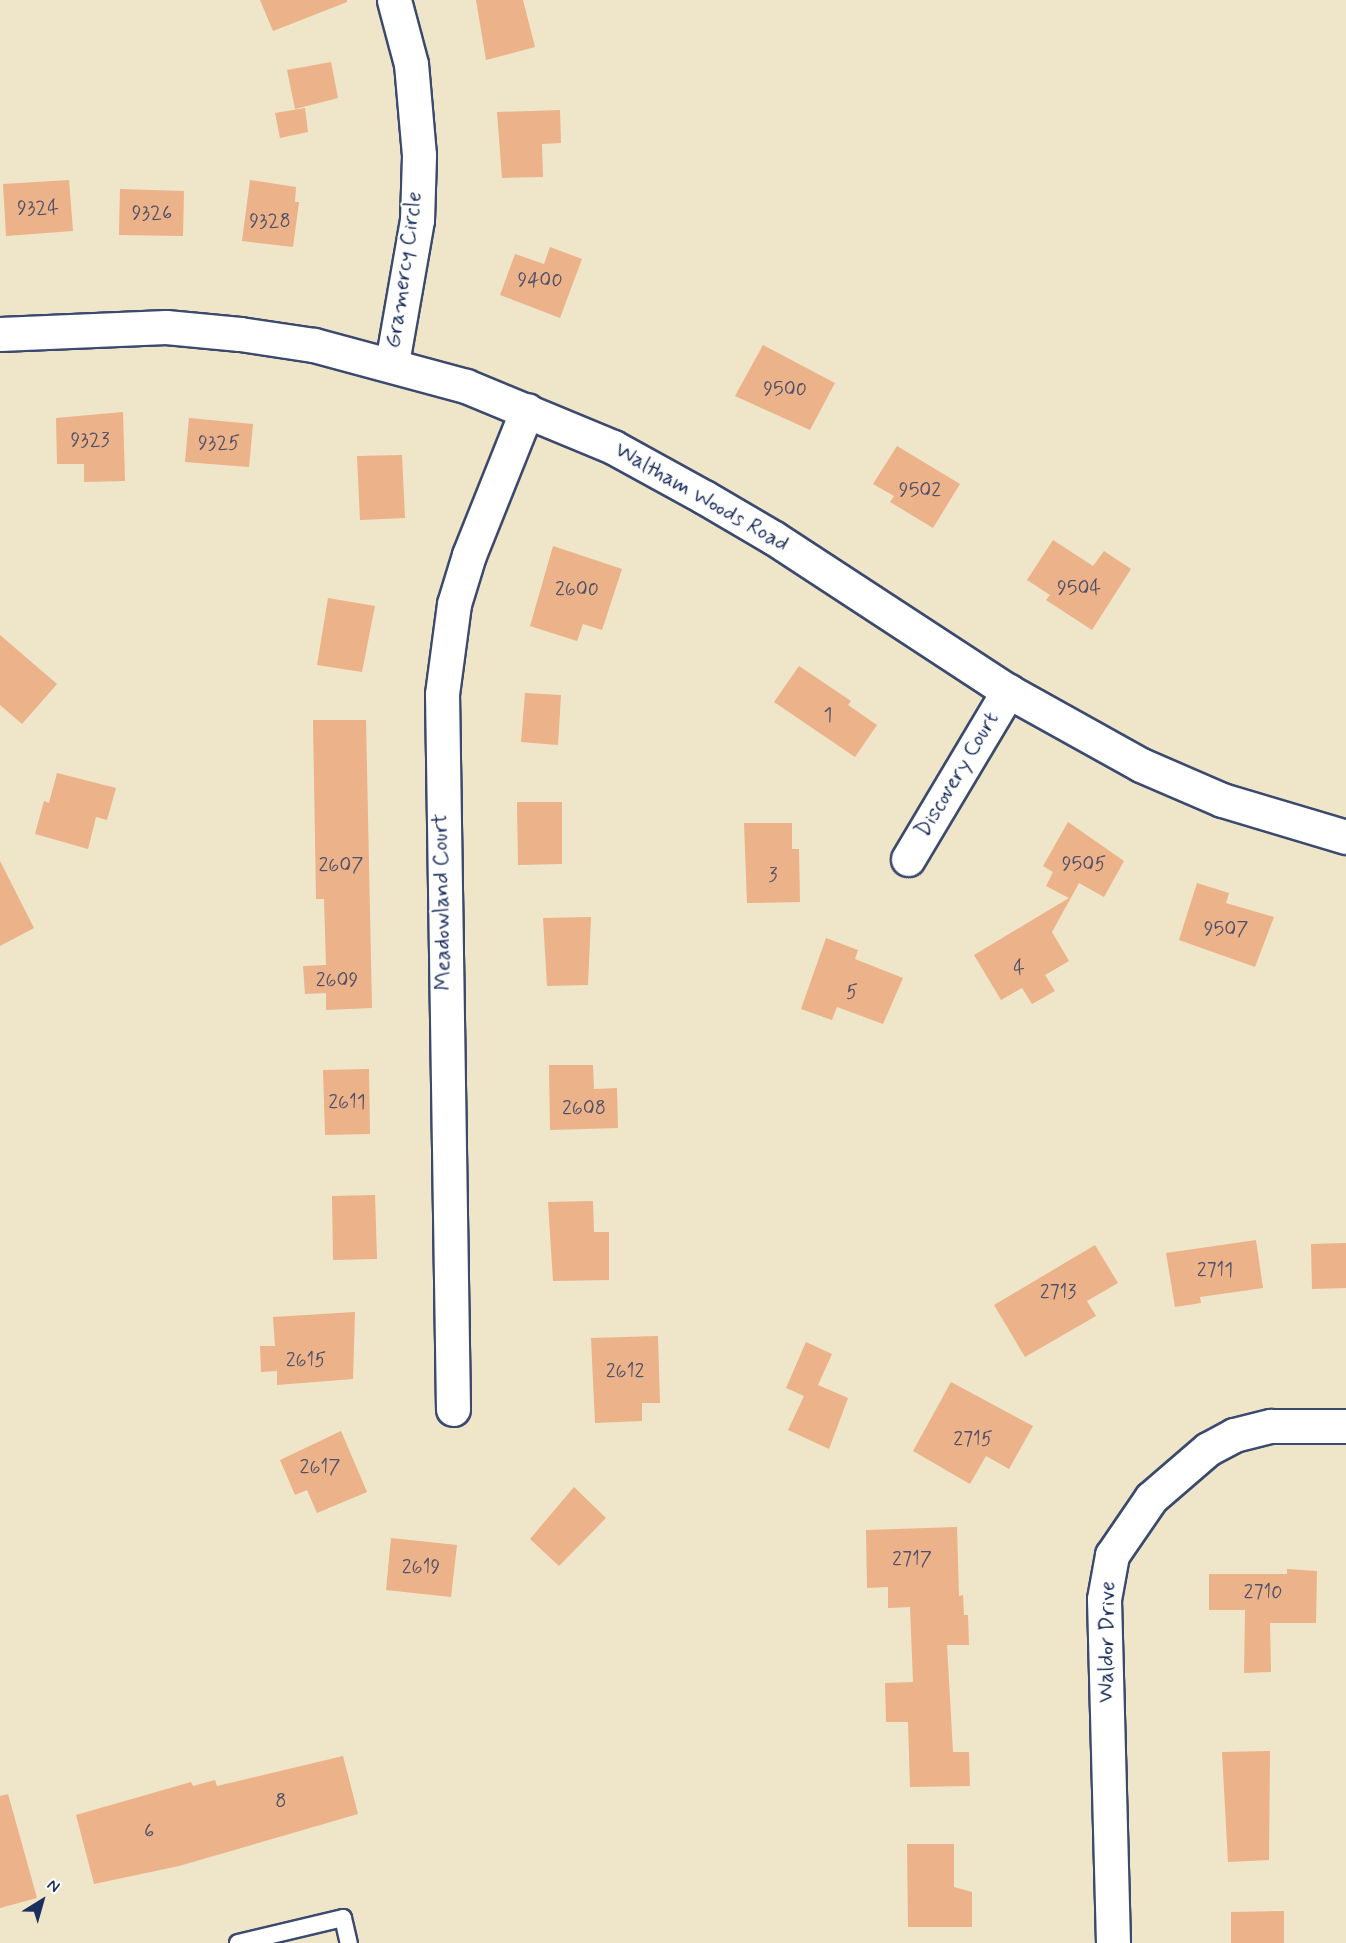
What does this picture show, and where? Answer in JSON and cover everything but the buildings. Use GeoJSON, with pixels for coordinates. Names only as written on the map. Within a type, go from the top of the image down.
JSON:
{"type":"FeatureCollection","features":[{"type":"Feature","properties":{"kind":"street","name":"Gramercy Circle"},"geometry":{"type":"LineString","coordinates":[[392,363],[417,220],[419,155],[411,64],[394,0]]}},
{"type":"Feature","properties":{"kind":"street","name":"Waltham Woods Road"},"geometry":{"type":"LineString","coordinates":[[0,334],[166,327],[314,345],[392,363],[527,410],[613,447],[704,497],[1008,691],[1141,765],[1222,800],[1346,837]]}},
{"type":"Feature","properties":{"kind":"street","name":"Meadowland Court"},"geometry":{"type":"LineString","coordinates":[[453,1409],[442,694],[454,604],[469,555],[527,410]]}},
{"type":"Feature","properties":{"kind":"street","name":"Discovery Court"},"geometry":{"type":"LineString","coordinates":[[908,859],[1008,691]]}},
{"type":"Feature","properties":{"kind":"street","name":"Waldor Drive"},"geometry":{"type":"LineString","coordinates":[[1113,1943],[1104,1599],[1112,1556],[1151,1498],[1208,1449],[1234,1435],[1271,1426],[1346,1426]]}},
{"type":"Feature","properties":{"kind":"lane"},"geometry":{"type":"LineString","coordinates":[[238,1943],[343,1918],[349,1943]]}}]}
